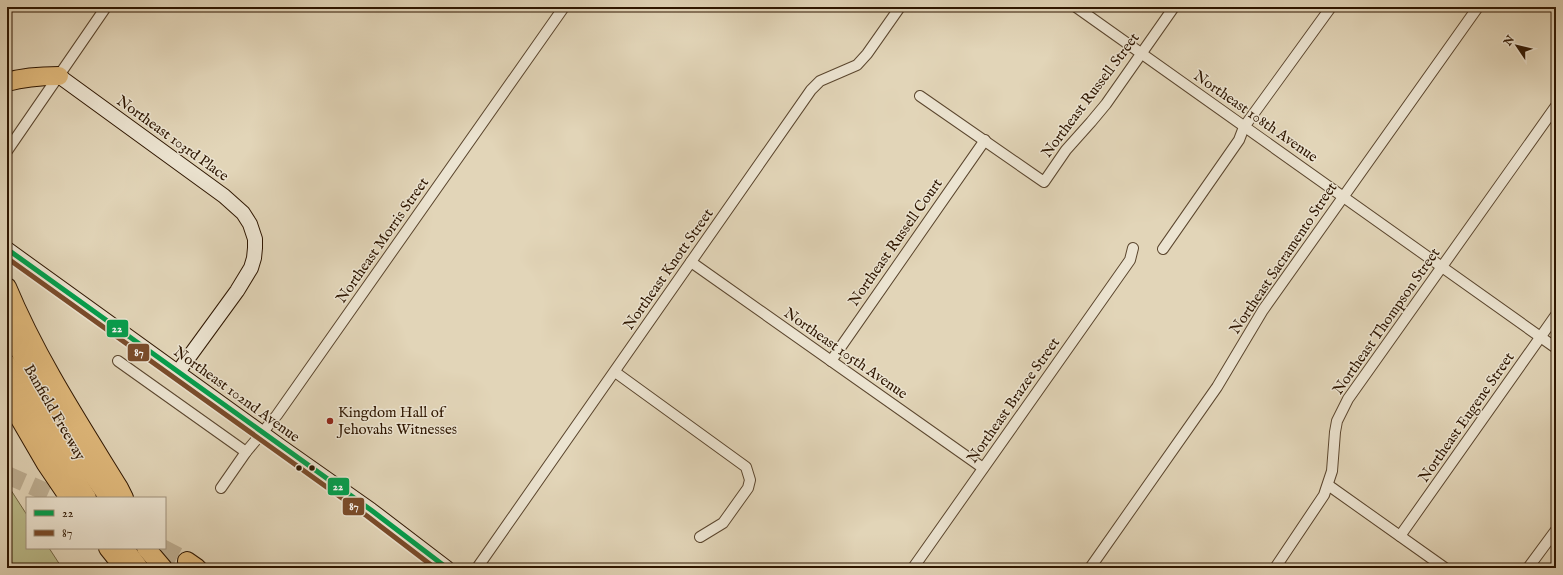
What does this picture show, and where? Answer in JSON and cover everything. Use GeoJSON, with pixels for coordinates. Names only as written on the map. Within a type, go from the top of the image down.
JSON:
{"type":"FeatureCollection","features":[{"type":"Feature","properties":{"kind":"highway"},"geometry":{"type":"LineString","coordinates":[[7,82],[18,78],[58,76]]}},
{"type":"Feature","properties":{"kind":"highway"},"geometry":{"type":"LineString","coordinates":[[7,288],[29,336],[47,369],[124,497]]}},
{"type":"Feature","properties":{"kind":"highway","name":"Banfield Freeway"},"geometry":{"type":"LineString","coordinates":[[7,323],[43,396],[62,429],[108,497]]}},
{"type":"Feature","properties":{"kind":"highway","name":"Banfield Freeway"},"geometry":{"type":"LineString","coordinates":[[7,364],[43,430],[86,497]]}},
{"type":"Feature","properties":{"kind":"highway"},"geometry":{"type":"LineString","coordinates":[[7,397],[46,464],[68,497]]}},
{"type":"Feature","properties":{"kind":"highway"},"geometry":{"type":"LineString","coordinates":[[109,549],[124,568]]}},
{"type":"Feature","properties":{"kind":"highway"},"geometry":{"type":"LineString","coordinates":[[125,549],[139,568]]}},
{"type":"Feature","properties":{"kind":"highway"},"geometry":{"type":"LineString","coordinates":[[147,549],[163,568]]}},
{"type":"Feature","properties":{"kind":"main road","name":"Northeast 103rd Place"},"geometry":{"type":"LineString","coordinates":[[58,76],[224,196],[247,219],[252,230],[255,239],[254,258],[246,277],[228,305],[178,372]]}},
{"type":"Feature","properties":{"kind":"main road","name":"Northeast 102nd Avenue"},"geometry":{"type":"LineString","coordinates":[[7,249],[377,514],[447,568]]}},
{"type":"Feature","properties":{"kind":"street"},"geometry":{"type":"LineString","coordinates":[[7,151],[106,7]]}},
{"type":"Feature","properties":{"kind":"street","name":"Northeast Morris Street"},"geometry":{"type":"LineString","coordinates":[[221,488],[246,452],[277,415],[564,7]]}},
{"type":"Feature","properties":{"kind":"street","name":"Northeast Knott Street"},"geometry":{"type":"LineString","coordinates":[[477,568],[811,90],[830,76],[857,65],[867,54],[900,7]]}},
{"type":"Feature","properties":{"kind":"street","name":"Northeast 108th Avenue"},"geometry":{"type":"LineString","coordinates":[[1076,7],[1556,348]]}},
{"type":"Feature","properties":{"kind":"street","name":"Northeast Russell Street"},"geometry":{"type":"LineString","coordinates":[[985,140],[1044,182],[1066,150],[1091,122],[1174,7]]}},
{"type":"Feature","properties":{"kind":"street"},"geometry":{"type":"LineString","coordinates":[[1163,249],[1239,140],[1244,127],[1331,7]]}},
{"type":"Feature","properties":{"kind":"street","name":"Northeast Sacramento Street"},"geometry":{"type":"LineString","coordinates":[[1090,568],[1217,387],[1263,310],[1478,7]]}},
{"type":"Feature","properties":{"kind":"street"},"geometry":{"type":"LineString","coordinates":[[920,96],[985,140]]}},
{"type":"Feature","properties":{"kind":"street","name":"Northeast Thompson Street"},"geometry":{"type":"LineString","coordinates":[[1275,568],[1320,504],[1332,471],[1334,432],[1342,409],[1556,106]]}},
{"type":"Feature","properties":{"kind":"street","name":"Northeast Russell Court"},"geometry":{"type":"LineString","coordinates":[[831,361],[985,140]]}},
{"type":"Feature","properties":{"kind":"street","name":"Northeast Brazee Street"},"geometry":{"type":"LineString","coordinates":[[913,568],[1130,260],[1133,248]]}},
{"type":"Feature","properties":{"kind":"street","name":"Northeast 105th Avenue"},"geometry":{"type":"LineString","coordinates":[[691,262],[983,468]]}},
{"type":"Feature","properties":{"kind":"street","name":"Northeast Eugene Street"},"geometry":{"type":"LineString","coordinates":[[1400,536],[1556,315]]}},
{"type":"Feature","properties":{"kind":"street"},"geometry":{"type":"LineString","coordinates":[[118,361],[246,452]]}},
{"type":"Feature","properties":{"kind":"street"},"geometry":{"type":"LineString","coordinates":[[615,372],[746,467],[750,480],[748,488],[723,523],[700,537]]}},
{"type":"Feature","properties":{"kind":"street"},"geometry":{"type":"LineString","coordinates":[[1328,485],[1445,568]]}},
{"type":"Feature","properties":{"kind":"street"},"geometry":{"type":"LineString","coordinates":[[1528,568],[1556,530]]}},
{"type":"Feature","properties":{"kind":"green space"},"geometry":{"type":"Polygon","coordinates":[[[7,484],[26,513],[26,549],[50,549],[62,568],[7,568],[7,484]]]}},
{"type":"Feature","properties":{"kind":"tunnel"},"geometry":{"type":"LineString","coordinates":[[7,475],[58,497]]}},
{"type":"Feature","properties":{"kind":"tunnel"},"geometry":{"type":"LineString","coordinates":[[164,549],[187,561]]}},
{"type":"Feature","properties":{"kind":"transit line","name":"22"},"geometry":{"type":"LineString","coordinates":[[7,249],[371,510],[447,568]]}},
{"type":"Feature","properties":{"kind":"transit line","name":"87"},"geometry":{"type":"LineString","coordinates":[[7,258],[367,516],[435,568]]}},
{"type":"Feature","properties":{"kind":"place","name":"Kingdom Hall of Jehovahs Witnesses"},"geometry":{"type":"Point","coordinates":[330,421]}}]}
